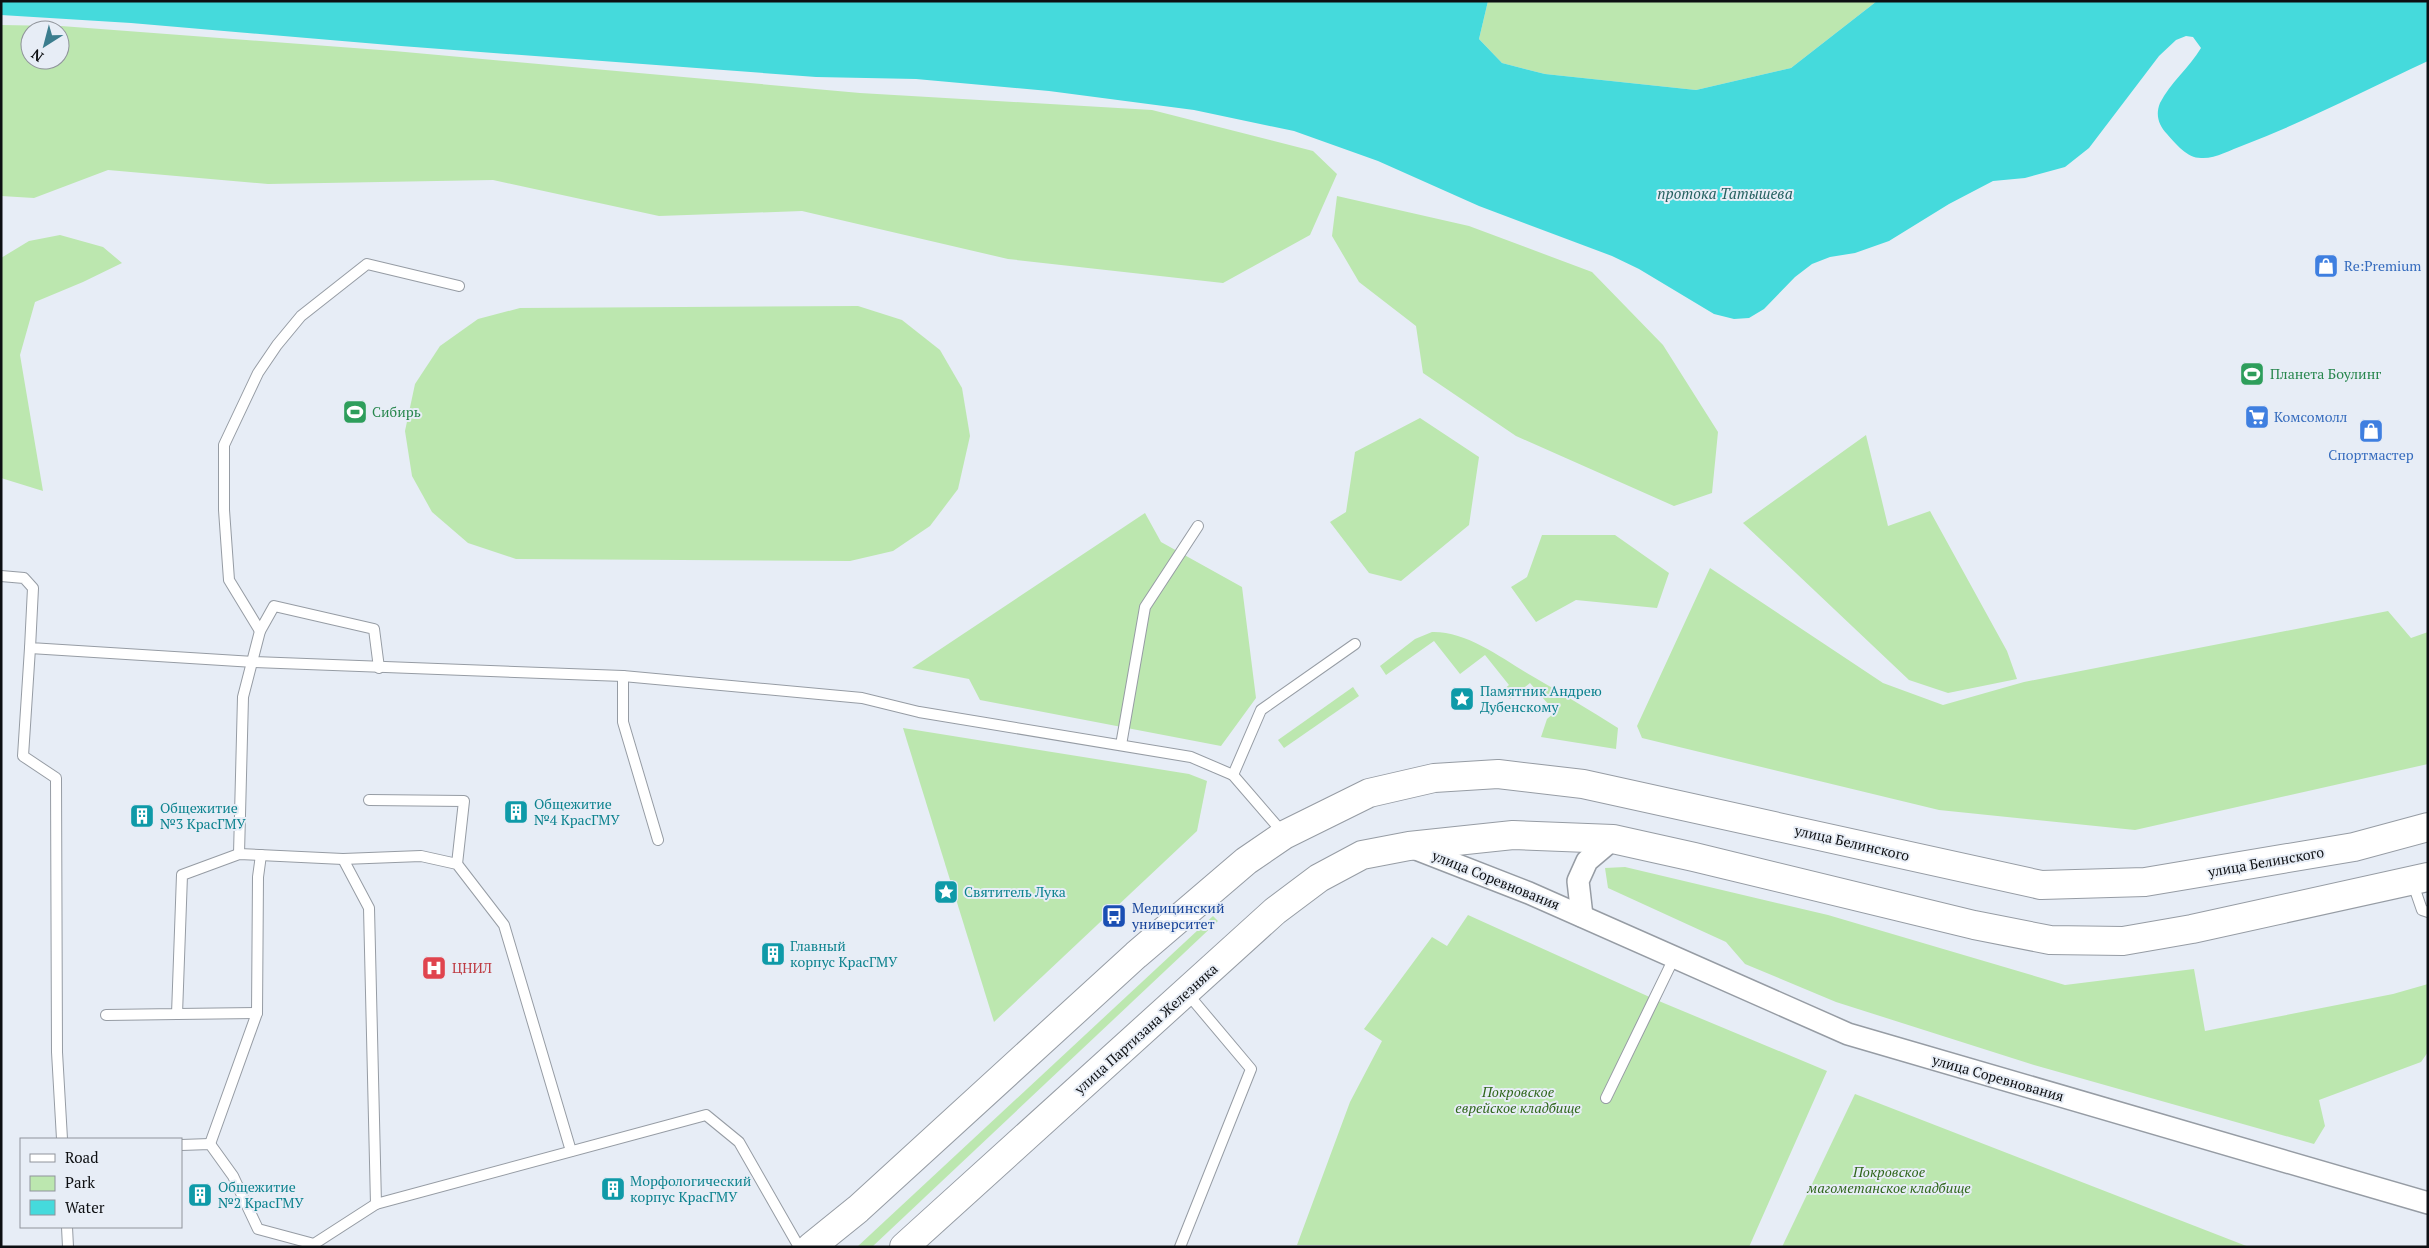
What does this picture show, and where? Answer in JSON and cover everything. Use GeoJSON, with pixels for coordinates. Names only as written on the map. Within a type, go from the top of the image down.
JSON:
{"type":"FeatureCollection","features":[{"type":"Feature","properties":{"kind":"main road","name":"улица Белинского"},"geometry":{"type":"LineString","coordinates":[[1284,835],[1369,793],[1434,778],[1498,774],[1583,784],[2041,884],[2146,882],[2354,847],[2428,827]]}},
{"type":"Feature","properties":{"kind":"main road"},"geometry":{"type":"LineString","coordinates":[[811,1247],[872,1196],[1143,949],[1246,861],[1284,835]]}},
{"type":"Feature","properties":{"kind":"main road"},"geometry":{"type":"LineString","coordinates":[[1409,846],[1513,835],[1613,839],[1694,856],[1974,925],[2050,940],[2124,941],[2192,929],[2420,879]]}},
{"type":"Feature","properties":{"kind":"main road","name":"улица Партизана Железняка"},"geometry":{"type":"LineString","coordinates":[[904,1247],[1275,911],[1319,878],[1362,855],[1409,846]]}},
{"type":"Feature","properties":{"kind":"street","name":"улица Соревнования"},"geometry":{"type":"LineString","coordinates":[[1582,916],[1578,881],[1588,861],[1613,839]]}},
{"type":"Feature","properties":{"kind":"street","name":"улица Соревнования"},"geometry":{"type":"LineString","coordinates":[[1409,846],[1488,875],[1848,1034],[2428,1203]]}},
{"type":"Feature","properties":{"kind":"lane"},"geometry":{"type":"LineString","coordinates":[[260,631],[229,580],[224,510],[224,446],[258,373],[277,345],[301,316],[367,264],[459,286]]}},
{"type":"Feature","properties":{"kind":"lane"},"geometry":{"type":"LineString","coordinates":[[1121,745],[1145,607],[1198,526]]}},
{"type":"Feature","properties":{"kind":"lane"},"geometry":{"type":"LineString","coordinates":[[1,576],[24,578],[33,588],[23,756],[56,778],[57,1052],[62,1138]]}},
{"type":"Feature","properties":{"kind":"lane"},"geometry":{"type":"LineString","coordinates":[[239,854],[243,697],[254,662],[260,631],[274,606],[374,629],[379,668]]}},
{"type":"Feature","properties":{"kind":"lane"},"geometry":{"type":"LineString","coordinates":[[1233,775],[1261,710],[1355,644]]}},
{"type":"Feature","properties":{"kind":"lane"},"geometry":{"type":"LineString","coordinates":[[30,648],[379,668],[623,676],[862,698],[919,712],[1191,757],[1233,775],[1284,835]]}},
{"type":"Feature","properties":{"kind":"lane"},"geometry":{"type":"LineString","coordinates":[[623,676],[624,722],[658,840]]}},
{"type":"Feature","properties":{"kind":"lane"},"geometry":{"type":"LineString","coordinates":[[369,800],[464,801],[457,864]]}},
{"type":"Feature","properties":{"kind":"lane"},"geometry":{"type":"LineString","coordinates":[[177,1014],[182,876],[239,854],[343,859],[421,856],[457,864],[504,925],[571,1151]]}},
{"type":"Feature","properties":{"kind":"lane"},"geometry":{"type":"LineString","coordinates":[[210,1144],[256,1014],[258,877],[261,855]]}},
{"type":"Feature","properties":{"kind":"lane"},"geometry":{"type":"LineString","coordinates":[[343,859],[369,908],[376,1204]]}},
{"type":"Feature","properties":{"kind":"lane"},"geometry":{"type":"LineString","coordinates":[[2420,879],[2422,910],[2428,912]]}},
{"type":"Feature","properties":{"kind":"lane"},"geometry":{"type":"LineString","coordinates":[[1606,1098],[1674,958]]}},
{"type":"Feature","properties":{"kind":"lane"},"geometry":{"type":"LineString","coordinates":[[1180,1247],[1251,1069],[1187,992]]}},
{"type":"Feature","properties":{"kind":"lane"},"geometry":{"type":"LineString","coordinates":[[106,1015],[256,1014]]}},
{"type":"Feature","properties":{"kind":"lane"},"geometry":{"type":"LineString","coordinates":[[210,1144],[233,1176],[258,1229],[314,1245],[376,1204],[706,1115],[739,1142],[798,1247]]}},
{"type":"Feature","properties":{"kind":"lane"},"geometry":{"type":"LineString","coordinates":[[182,1145],[210,1144]]}},
{"type":"Feature","properties":{"kind":"lane"},"geometry":{"type":"LineString","coordinates":[[67,1228],[68,1247]]}},
{"type":"Feature","properties":{"kind":"green space"},"geometry":{"type":"Polygon","coordinates":[[[1488,1],[1877,1],[1791,68],[1696,90],[1545,74],[1502,63],[1479,39],[1488,1]]]}},
{"type":"Feature","properties":{"kind":"green space"},"geometry":{"type":"Polygon","coordinates":[[[1,25],[20,25],[20,70],[70,70],[70,27],[394,51],[860,93],[1152,110],[1313,151],[1337,174],[1310,235],[1223,283],[1008,259],[802,211],[659,216],[493,180],[268,184],[108,170],[34,198],[1,196],[1,25]]]}},
{"type":"Feature","properties":{"kind":"green space"},"geometry":{"type":"Polygon","coordinates":[[[1337,196],[1469,226],[1592,272],[1663,345],[1718,432],[1712,493],[1674,506],[1516,436],[1423,373],[1416,326],[1359,282],[1332,236],[1337,196]]]}},
{"type":"Feature","properties":{"kind":"green space"},"geometry":{"type":"Polygon","coordinates":[[[60,235],[103,247],[122,263],[35,302],[20,355],[43,491],[1,478],[1,258],[29,241],[60,235]]]}},
{"type":"Feature","properties":{"kind":"green space"},"geometry":{"type":"Polygon","coordinates":[[[858,306],[902,320],[940,350],[962,388],[970,436],[958,489],[930,526],[893,551],[850,561],[516,559],[468,543],[432,512],[412,476],[405,431],[415,384],[440,346],[478,319],[520,308],[858,306]]]}},
{"type":"Feature","properties":{"kind":"green space"},"geometry":{"type":"Polygon","coordinates":[[[1420,418],[1479,457],[1469,525],[1401,581],[1369,573],[1330,522],[1346,512],[1355,452],[1420,418]]]}},
{"type":"Feature","properties":{"kind":"green space"},"geometry":{"type":"Polygon","coordinates":[[[1866,435],[1888,526],[1930,511],[2007,651],[2017,679],[1948,693],[1909,680],[1743,523],[1866,435]]]}},
{"type":"Feature","properties":{"kind":"green space"},"geometry":{"type":"Polygon","coordinates":[[[1145,513],[1161,542],[1242,587],[1256,698],[1221,746],[980,700],[969,679],[912,668],[1145,513]]]}},
{"type":"Feature","properties":{"kind":"green space"},"geometry":{"type":"Polygon","coordinates":[[[1542,535],[1615,535],[1669,573],[1657,608],[1576,600],[1536,622],[1511,587],[1527,577],[1542,535]]]}},
{"type":"Feature","properties":{"kind":"green space"},"geometry":{"type":"Polygon","coordinates":[[[1710,568],[1883,683],[1943,705],[2024,682],[2388,611],[2411,638],[2428,632],[2428,764],[2135,830],[1939,810],[1642,738],[1637,726],[1710,568]]]}},
{"type":"Feature","properties":{"kind":"green space"},"geometry":{"type":"Polygon","coordinates":[[[1432,632],[1458,636],[1484,647],[1618,728],[1616,749],[1541,737],[1547,719],[1555,712],[1530,683],[1510,699],[1503,690],[1509,685],[1485,655],[1460,674],[1434,641],[1386,675],[1380,666],[1415,639],[1432,632]]]}},
{"type":"Feature","properties":{"kind":"green space"},"geometry":{"type":"Polygon","coordinates":[[[1353,687],[1359,696],[1284,748],[1278,740],[1353,687]]]}},
{"type":"Feature","properties":{"kind":"green space"},"geometry":{"type":"Polygon","coordinates":[[[903,728],[1189,774],[1207,781],[1197,831],[994,1022],[903,728]]]}},
{"type":"Feature","properties":{"kind":"green space"},"geometry":{"type":"Polygon","coordinates":[[[1625,867],[1828,915],[2065,985],[2194,969],[2205,1031],[2393,994],[2428,984],[2428,1052],[2421,1062],[2319,1100],[2325,1126],[2314,1144],[2034,1065],[1836,1002],[1745,964],[1726,942],[1608,888],[1605,868],[1625,867]]]}},
{"type":"Feature","properties":{"kind":"green space","name":"Покровское еврейское кладбище"},"geometry":{"type":"Polygon","coordinates":[[[1468,915],[1654,999],[1827,1071],[1749,1247],[1297,1245],[1350,1102],[1382,1041],[1364,1029],[1432,937],[1447,946],[1468,915]]]}},
{"type":"Feature","properties":{"kind":"green space"},"geometry":{"type":"Polygon","coordinates":[[[1213,916],[1218,921],[872,1247],[857,1247],[1213,916]]]}},
{"type":"Feature","properties":{"kind":"green space","name":"Покровское магометанское кладбище"},"geometry":{"type":"Polygon","coordinates":[[[1855,1094],[2249,1247],[1782,1247],[1855,1094]]]}},
{"type":"Feature","properties":{"kind":"water","name":"протока Татышева"},"geometry":{"type":"Polygon","coordinates":[[[1,1],[1488,1],[1479,39],[1502,63],[1545,74],[1696,90],[1791,68],[1877,1],[2428,1],[2428,61],[2267,136],[2217,156],[2201,158],[2191,156],[2178,146],[2164,131],[2158,116],[2160,103],[2164,96],[2201,48],[2193,37],[2186,36],[2176,40],[2159,56],[2089,148],[2065,167],[2025,178],[1993,181],[1949,204],[1889,241],[1855,253],[1830,257],[1812,264],[1795,277],[1764,309],[1749,318],[1734,319],[1714,314],[1639,269],[1612,256],[1479,206],[1378,161],[1294,131],[1194,110],[1049,91],[916,79],[816,77],[401,46],[131,23],[1,15],[1,1]]]}},
{"type":"Feature","properties":{"kind":"place","name":"Re:Premium"},"geometry":{"type":"Point","coordinates":[2326,266]}},
{"type":"Feature","properties":{"kind":"place","name":"Планета Боулинг"},"geometry":{"type":"Point","coordinates":[2252,374]}},
{"type":"Feature","properties":{"kind":"place","name":"Сибирь"},"geometry":{"type":"Point","coordinates":[355,412]}},
{"type":"Feature","properties":{"kind":"place","name":"Комсомолл"},"geometry":{"type":"Point","coordinates":[2257,417]}},
{"type":"Feature","properties":{"kind":"place","name":"Спортмастер"},"geometry":{"type":"Point","coordinates":[2371,431]}},
{"type":"Feature","properties":{"kind":"place","name":"Памятник Андрею Дубенскому"},"geometry":{"type":"Point","coordinates":[1462,699]}},
{"type":"Feature","properties":{"kind":"place","name":"Общежитие №4 КрасГМУ"},"geometry":{"type":"Point","coordinates":[516,812]}},
{"type":"Feature","properties":{"kind":"place","name":"Общежитие №3 КрасГМУ"},"geometry":{"type":"Point","coordinates":[142,816]}},
{"type":"Feature","properties":{"kind":"place","name":"Святитель Лука"},"geometry":{"type":"Point","coordinates":[946,892]}},
{"type":"Feature","properties":{"kind":"place","name":"Медицинский университет"},"geometry":{"type":"Point","coordinates":[1114,916]}},
{"type":"Feature","properties":{"kind":"place","name":"Главный корпус КрасГМУ"},"geometry":{"type":"Point","coordinates":[773,954]}},
{"type":"Feature","properties":{"kind":"place","name":"ЦНИЛ"},"geometry":{"type":"Point","coordinates":[434,968]}},
{"type":"Feature","properties":{"kind":"place","name":"Морфологический корпус КрасГМУ"},"geometry":{"type":"Point","coordinates":[613,1189]}},
{"type":"Feature","properties":{"kind":"place","name":"Общежитие №2 КрасГМУ"},"geometry":{"type":"Point","coordinates":[200,1195]}}]}
